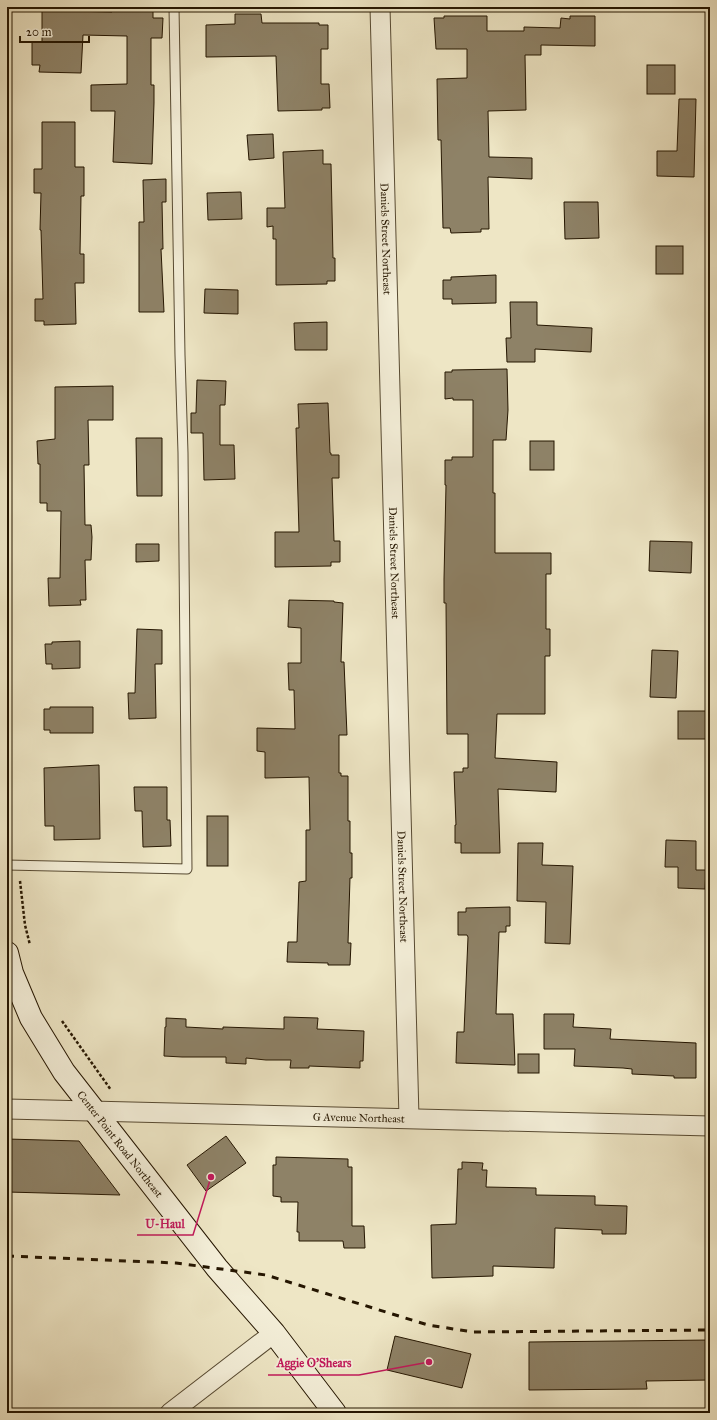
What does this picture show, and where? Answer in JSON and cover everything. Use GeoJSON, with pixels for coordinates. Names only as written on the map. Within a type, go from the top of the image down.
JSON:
{"type":"FeatureCollection","features":[{"type":"Feature","properties":{"kind":"main road","name":"Center Point Road Northeast"},"geometry":{"type":"LineString","coordinates":[[7,954],[11,984],[64,1072],[217,1268],[274,1333],[335,1413]]}},
{"type":"Feature","properties":{"kind":"street","name":"Daniels Street Northeast"},"geometry":{"type":"LineString","coordinates":[[380,7],[409,1118]]}},
{"type":"Feature","properties":{"kind":"street","name":"G Avenue Northeast"},"geometry":{"type":"LineString","coordinates":[[7,1109],[710,1126]]}},
{"type":"Feature","properties":{"kind":"street"},"geometry":{"type":"LineString","coordinates":[[170,1413],[274,1333]]}},
{"type":"Feature","properties":{"kind":"lane"},"geometry":{"type":"LineString","coordinates":[[7,865],[187,868],[183,453],[174,7]]}},
{"type":"Feature","properties":{"kind":"path"},"geometry":{"type":"LineString","coordinates":[[19,875],[25,924],[30,946]]}},
{"type":"Feature","properties":{"kind":"path"},"geometry":{"type":"LineString","coordinates":[[59,1017],[115,1096]]}},
{"type":"Feature","properties":{"kind":"building"},"geometry":{"type":"Polygon","coordinates":[[[42,7],[68,7],[68,11],[112,12],[112,7],[153,7],[153,18],[163,18],[162,38],[151,38],[151,85],[154,85],[152,164],[113,162],[115,111],[91,111],[91,85],[127,84],[127,36],[83,35],[81,73],[39,72],[40,65],[32,65],[32,42],[42,42],[42,7]]]}},
{"type":"Feature","properties":{"kind":"building"},"geometry":{"type":"Polygon","coordinates":[[[235,14],[261,14],[262,23],[319,23],[319,25],[328,25],[328,49],[321,49],[321,84],[329,84],[330,108],[322,108],[322,110],[278,111],[276,56],[206,57],[206,25],[235,24],[235,14]]]}},
{"type":"Feature","properties":{"kind":"building"},"geometry":{"type":"Polygon","coordinates":[[[444,16],[487,16],[487,31],[524,31],[524,27],[560,28],[561,18],[570,19],[570,16],[595,16],[595,46],[541,45],[541,55],[525,55],[526,110],[488,111],[489,157],[532,158],[532,179],[488,177],[489,229],[481,229],[481,232],[451,233],[450,228],[443,228],[441,140],[438,140],[437,79],[467,78],[467,49],[436,49],[434,18],[444,18],[444,16]]]}},
{"type":"Feature","properties":{"kind":"building"},"geometry":{"type":"Polygon","coordinates":[[[647,65],[675,65],[675,94],[647,94],[647,65]]]}},
{"type":"Feature","properties":{"kind":"building"},"geometry":{"type":"Polygon","coordinates":[[[679,99],[696,99],[694,177],[657,176],[657,151],[677,151],[679,99]]]}},
{"type":"Feature","properties":{"kind":"building"},"geometry":{"type":"Polygon","coordinates":[[[42,122],[75,122],[75,167],[84,167],[84,196],[81,196],[80,254],[84,254],[84,283],[75,283],[76,324],[44,325],[44,321],[35,321],[35,299],[43,299],[40,230],[41,193],[34,193],[34,169],[42,169],[42,122]]]}},
{"type":"Feature","properties":{"kind":"building"},"geometry":{"type":"Polygon","coordinates":[[[273,134],[274,158],[249,160],[247,135],[273,134]]]}},
{"type":"Feature","properties":{"kind":"building"},"geometry":{"type":"Polygon","coordinates":[[[323,150],[323,164],[331,164],[333,258],[335,258],[335,281],[327,281],[327,284],[276,285],[276,239],[273,239],[273,226],[267,227],[267,208],[285,208],[283,152],[323,150]]]}},
{"type":"Feature","properties":{"kind":"building"},"geometry":{"type":"Polygon","coordinates":[[[166,179],[166,202],[162,202],[163,249],[161,249],[164,312],[139,312],[139,222],[144,222],[143,180],[166,179]]]}},
{"type":"Feature","properties":{"kind":"building"},"geometry":{"type":"Polygon","coordinates":[[[241,192],[242,219],[208,220],[207,193],[241,192]]]}},
{"type":"Feature","properties":{"kind":"building"},"geometry":{"type":"Polygon","coordinates":[[[564,202],[598,202],[599,238],[565,239],[564,202]]]}},
{"type":"Feature","properties":{"kind":"building"},"geometry":{"type":"Polygon","coordinates":[[[656,246],[683,246],[683,274],[656,274],[656,246]]]}},
{"type":"Feature","properties":{"kind":"building"},"geometry":{"type":"Polygon","coordinates":[[[496,275],[496,303],[452,304],[452,299],[443,299],[443,280],[451,280],[451,277],[496,275]]]}},
{"type":"Feature","properties":{"kind":"building"},"geometry":{"type":"Polygon","coordinates":[[[205,289],[238,290],[238,314],[204,313],[205,289]]]}},
{"type":"Feature","properties":{"kind":"building"},"geometry":{"type":"Polygon","coordinates":[[[510,302],[537,302],[537,325],[592,328],[591,352],[535,349],[535,362],[507,362],[506,338],[511,338],[510,302]]]}},
{"type":"Feature","properties":{"kind":"building"},"geometry":{"type":"Polygon","coordinates":[[[327,322],[327,350],[295,350],[294,323],[327,322]]]}},
{"type":"Feature","properties":{"kind":"building"},"geometry":{"type":"Polygon","coordinates":[[[507,369],[508,410],[506,440],[493,440],[495,553],[551,553],[551,574],[546,574],[546,629],[550,629],[550,656],[545,656],[545,714],[497,714],[495,758],[557,762],[556,792],[498,789],[500,853],[461,853],[461,843],[455,843],[456,825],[454,772],[463,772],[463,768],[468,768],[468,734],[447,734],[446,603],[444,603],[445,460],[452,460],[452,457],[473,457],[473,400],[453,400],[453,398],[445,399],[445,372],[452,372],[452,370],[507,369]]]}},
{"type":"Feature","properties":{"kind":"building"},"geometry":{"type":"Polygon","coordinates":[[[197,380],[226,381],[225,405],[220,405],[220,445],[234,445],[235,479],[204,480],[203,433],[191,433],[191,413],[196,413],[197,380]]]}},
{"type":"Feature","properties":{"kind":"building"},"geometry":{"type":"Polygon","coordinates":[[[113,386],[113,420],[88,420],[89,465],[84,465],[85,525],[91,525],[92,537],[91,560],[85,560],[86,600],[80,600],[81,605],[49,606],[48,578],[60,578],[61,511],[47,511],[47,503],[40,503],[40,464],[38,464],[37,441],[55,439],[55,387],[113,386]]]}},
{"type":"Feature","properties":{"kind":"building"},"geometry":{"type":"Polygon","coordinates":[[[328,403],[330,453],[331,455],[339,455],[339,478],[332,478],[334,541],[340,541],[340,562],[331,562],[331,566],[275,567],[275,532],[299,532],[296,428],[299,428],[298,404],[328,403]]]}},
{"type":"Feature","properties":{"kind":"building"},"geometry":{"type":"Polygon","coordinates":[[[136,438],[162,438],[162,496],[137,496],[136,438]]]}},
{"type":"Feature","properties":{"kind":"building"},"geometry":{"type":"Polygon","coordinates":[[[530,441],[554,441],[554,470],[530,470],[530,441]]]}},
{"type":"Feature","properties":{"kind":"building"},"geometry":{"type":"Polygon","coordinates":[[[650,541],[692,542],[691,573],[649,571],[650,541]]]}},
{"type":"Feature","properties":{"kind":"building"},"geometry":{"type":"Polygon","coordinates":[[[136,544],[159,544],[159,561],[136,562],[136,544]]]}},
{"type":"Feature","properties":{"kind":"building"},"geometry":{"type":"Polygon","coordinates":[[[289,600],[334,601],[343,603],[341,662],[344,662],[347,735],[339,735],[339,773],[341,773],[341,776],[348,776],[348,821],[350,821],[350,853],[352,853],[348,943],[351,943],[350,965],[287,962],[288,942],[297,942],[299,882],[306,881],[306,830],[310,830],[309,777],[265,778],[265,752],[257,751],[257,728],[295,729],[294,690],[289,690],[288,663],[301,663],[301,628],[288,627],[289,600]]]}},
{"type":"Feature","properties":{"kind":"building"},"geometry":{"type":"Polygon","coordinates":[[[137,629],[162,630],[162,664],[155,664],[156,718],[129,719],[128,693],[135,693],[137,629]]]}},
{"type":"Feature","properties":{"kind":"building"},"geometry":{"type":"Polygon","coordinates":[[[80,641],[80,668],[52,669],[52,664],[46,664],[45,644],[52,644],[52,642],[80,641]]]}},
{"type":"Feature","properties":{"kind":"building"},"geometry":{"type":"Polygon","coordinates":[[[652,650],[678,651],[676,698],[650,697],[652,650]]]}},
{"type":"Feature","properties":{"kind":"building"},"geometry":{"type":"Polygon","coordinates":[[[50,707],[93,707],[93,733],[50,733],[50,730],[44,730],[44,709],[50,709],[50,707]]]}},
{"type":"Feature","properties":{"kind":"building"},"geometry":{"type":"Polygon","coordinates":[[[678,711],[706,711],[706,739],[678,739],[678,711]]]}},
{"type":"Feature","properties":{"kind":"building"},"geometry":{"type":"Polygon","coordinates":[[[99,765],[100,839],[54,840],[54,826],[45,826],[44,768],[99,765]]]}},
{"type":"Feature","properties":{"kind":"building"},"geometry":{"type":"Polygon","coordinates":[[[134,787],[167,787],[167,820],[170,820],[171,846],[143,847],[142,811],[135,811],[134,787]]]}},
{"type":"Feature","properties":{"kind":"building"},"geometry":{"type":"Polygon","coordinates":[[[207,816],[228,816],[228,866],[207,866],[207,816]]]}},
{"type":"Feature","properties":{"kind":"building"},"geometry":{"type":"Polygon","coordinates":[[[666,840],[696,841],[696,870],[706,870],[705,889],[678,888],[678,867],[665,867],[666,840]]]}},
{"type":"Feature","properties":{"kind":"building"},"geometry":{"type":"Polygon","coordinates":[[[518,843],[543,843],[542,865],[573,866],[570,944],[545,943],[546,902],[517,901],[518,843]]]}},
{"type":"Feature","properties":{"kind":"building"},"geometry":{"type":"Polygon","coordinates":[[[510,907],[510,926],[506,926],[506,932],[499,932],[496,1014],[513,1014],[515,1065],[456,1063],[457,1032],[464,1032],[468,937],[467,935],[458,935],[458,912],[466,912],[466,908],[510,907]]]}},
{"type":"Feature","properties":{"kind":"building"},"geometry":{"type":"Polygon","coordinates":[[[544,1014],[574,1014],[573,1027],[611,1029],[610,1039],[696,1043],[696,1078],[674,1078],[674,1076],[632,1074],[632,1069],[623,1068],[574,1066],[575,1049],[544,1049],[544,1014]]]}},
{"type":"Feature","properties":{"kind":"building"},"geometry":{"type":"Polygon","coordinates":[[[284,1017],[318,1018],[317,1029],[364,1031],[363,1061],[360,1061],[360,1068],[309,1066],[309,1068],[290,1068],[291,1060],[246,1058],[246,1064],[226,1063],[226,1057],[164,1056],[166,1018],[186,1019],[186,1027],[223,1029],[223,1027],[284,1029],[284,1017]]]}},
{"type":"Feature","properties":{"kind":"building"},"geometry":{"type":"Polygon","coordinates":[[[518,1054],[539,1054],[539,1073],[518,1073],[518,1054]]]}},
{"type":"Feature","properties":{"kind":"building"},"geometry":{"type":"Polygon","coordinates":[[[226,1136],[246,1163],[206,1191],[187,1165],[226,1136]]]}},
{"type":"Feature","properties":{"kind":"building"},"geometry":{"type":"Polygon","coordinates":[[[7,1139],[79,1141],[120,1195],[7,1192],[7,1139]]]}},
{"type":"Feature","properties":{"kind":"building"},"geometry":{"type":"Polygon","coordinates":[[[276,1157],[348,1159],[348,1167],[352,1167],[352,1226],[364,1226],[365,1248],[344,1248],[343,1241],[299,1241],[299,1232],[297,1232],[298,1202],[281,1202],[281,1197],[273,1196],[273,1165],[276,1165],[276,1157]]]}},
{"type":"Feature","properties":{"kind":"building"},"geometry":{"type":"Polygon","coordinates":[[[462,1162],[483,1163],[482,1170],[487,1170],[486,1187],[536,1188],[536,1195],[595,1196],[595,1205],[627,1206],[626,1234],[602,1234],[602,1230],[555,1228],[554,1268],[493,1266],[493,1276],[432,1278],[431,1225],[456,1224],[458,1169],[462,1169],[462,1162]]]}},
{"type":"Feature","properties":{"kind":"building"},"geometry":{"type":"Polygon","coordinates":[[[395,1336],[471,1354],[462,1388],[387,1370],[395,1336]]]}},
{"type":"Feature","properties":{"kind":"building"},"geometry":{"type":"Polygon","coordinates":[[[710,1340],[710,1380],[646,1381],[647,1389],[529,1390],[529,1342],[710,1340]]]}},
{"type":"Feature","properties":{"kind":"railway"},"geometry":{"type":"LineString","coordinates":[[7,1256],[176,1263],[266,1275],[428,1325],[473,1332],[710,1330]]}},
{"type":"Feature","properties":{"kind":"place","name":"U-Haul"},"geometry":{"type":"Point","coordinates":[211,1177]}},
{"type":"Feature","properties":{"kind":"place","name":"Aggie O'Shears"},"geometry":{"type":"Point","coordinates":[429,1362]}}]}
